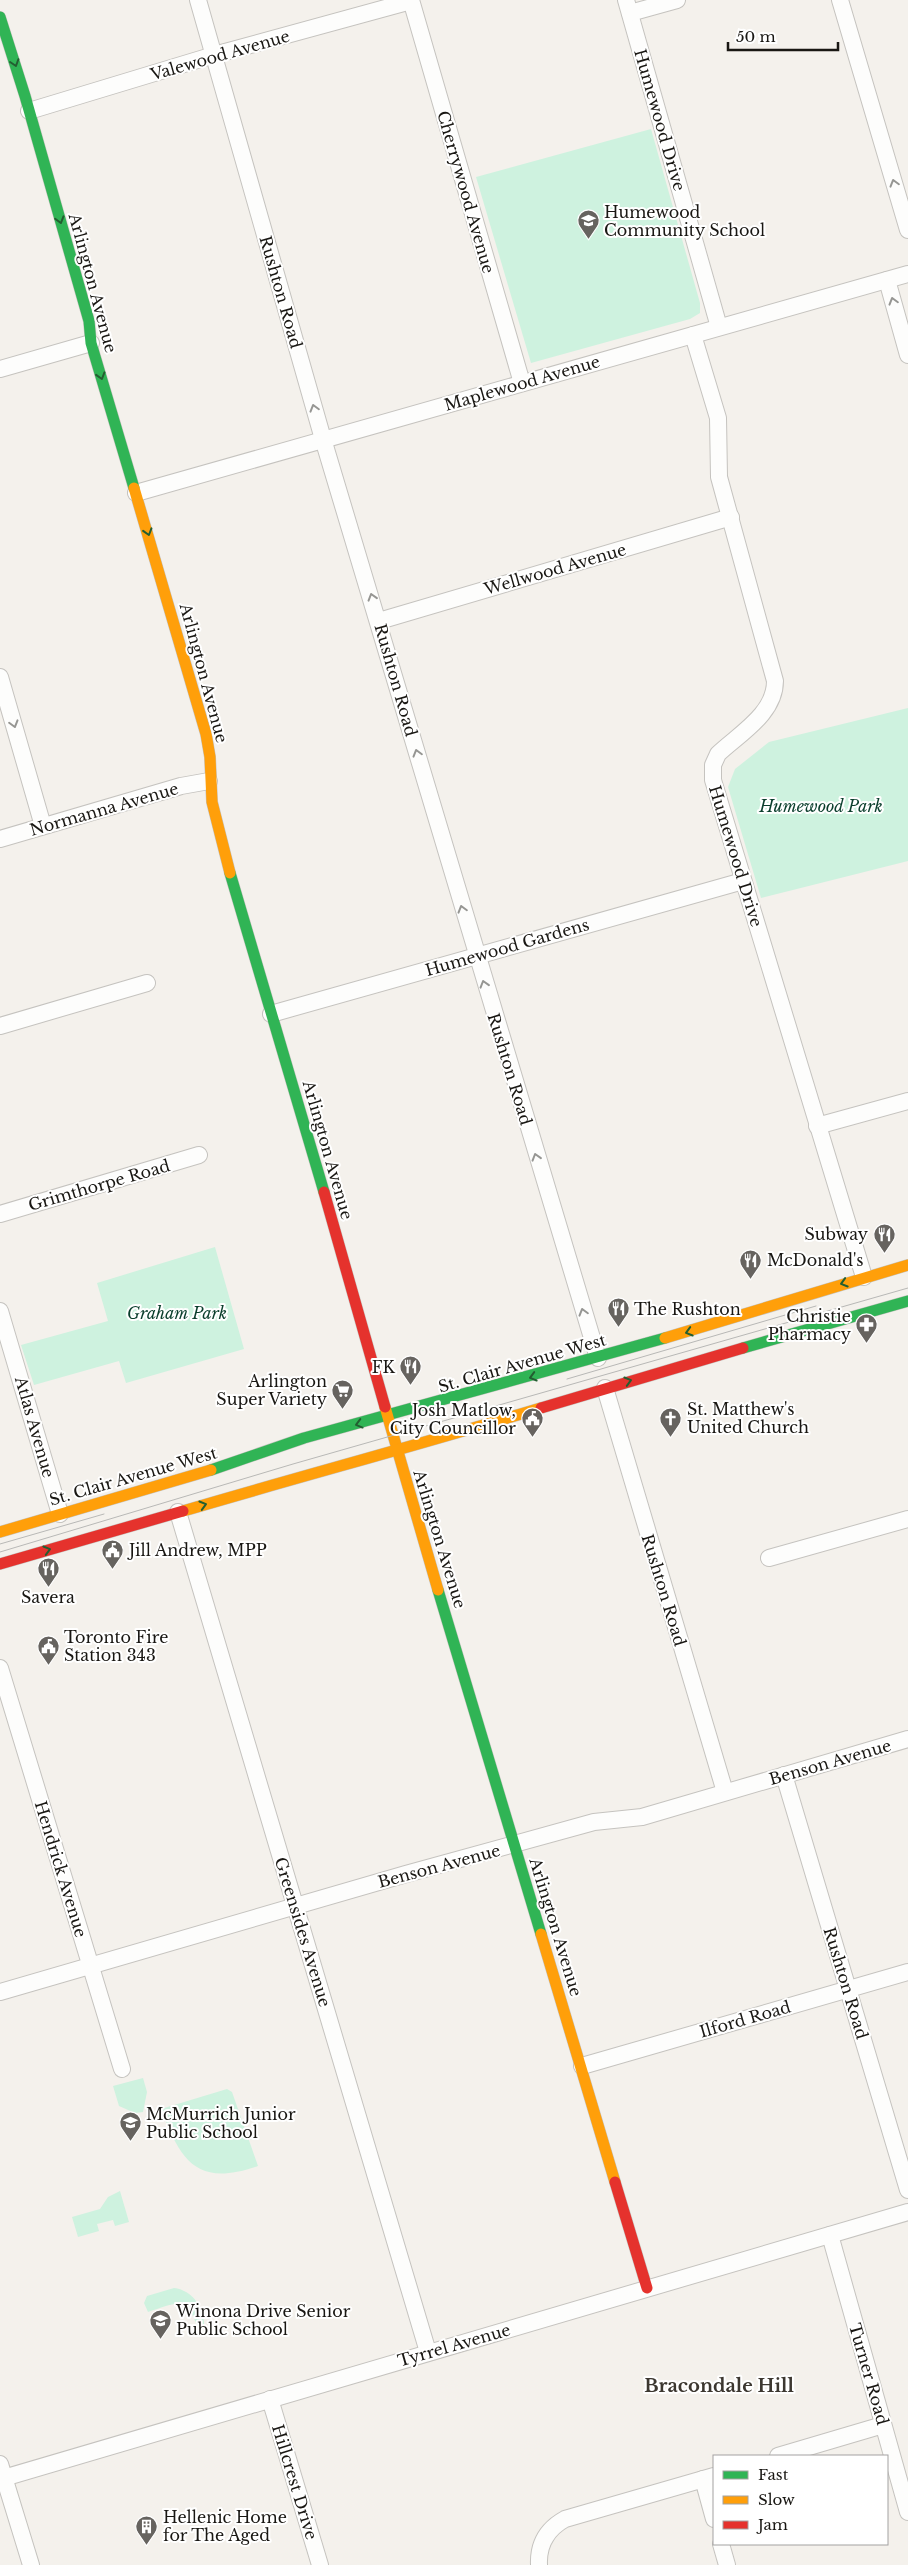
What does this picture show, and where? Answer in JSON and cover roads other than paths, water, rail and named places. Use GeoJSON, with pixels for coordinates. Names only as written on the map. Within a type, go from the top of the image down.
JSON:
{"type":"FeatureCollection","features":[{"type":"Feature","properties":{"kind":"street","name":"Rushton Road"},"geometry":{"type":"LineString","coordinates":[[198,0],[323,440],[379,620],[476,956],[598,1358]]}},
{"type":"Feature","properties":{"kind":"street","name":"Valewood Avenue"},"geometry":{"type":"LineString","coordinates":[[30,111],[214,55],[411,0]]}},
{"type":"Feature","properties":{"kind":"street","name":"Cherrywood Avenue"},"geometry":{"type":"LineString","coordinates":[[411,0],[522,383]]}},
{"type":"Feature","properties":{"kind":"street"},"geometry":{"type":"LineString","coordinates":[[628,6],[677,0]]}},
{"type":"Feature","properties":{"kind":"street"},"geometry":{"type":"LineString","coordinates":[[840,0],[908,230]]}},
{"type":"Feature","properties":{"kind":"street","name":"Humewood Drive"},"geometry":{"type":"LineString","coordinates":[[628,6],[719,328]]}},
{"type":"Feature","properties":{"kind":"street","name":"Arlington Avenue"},"geometry":{"type":"LineString","coordinates":[[0,17],[30,111],[89,321],[91,343],[206,734],[210,757],[209,781],[220,839],[396,1450],[647,2288]]}},
{"type":"Feature","properties":{"kind":"street","name":"Maplewood Avenue"},"geometry":{"type":"LineString","coordinates":[[136,493],[908,274]]}},
{"type":"Feature","properties":{"kind":"street"},"geometry":{"type":"LineString","coordinates":[[886,280],[908,355]]}},
{"type":"Feature","properties":{"kind":"street","name":"Humewood Drive"},"geometry":{"type":"LineString","coordinates":[[693,335],[718,418],[718,470],[775,681],[775,690],[768,707],[718,754],[711,772],[864,1277]]}},
{"type":"Feature","properties":{"kind":"street"},"geometry":{"type":"LineString","coordinates":[[0,369],[91,343]]}},
{"type":"Feature","properties":{"kind":"street","name":"Wellwood Avenue"},"geometry":{"type":"LineString","coordinates":[[379,620],[730,517]]}},
{"type":"Feature","properties":{"kind":"street"},"geometry":{"type":"LineString","coordinates":[[0,677],[43,826]]}},
{"type":"Feature","properties":{"kind":"street","name":"Normanna Avenue"},"geometry":{"type":"LineString","coordinates":[[0,839],[181,786],[209,781]]}},
{"type":"Feature","properties":{"kind":"street","name":"Humewood Gardens"},"geometry":{"type":"LineString","coordinates":[[271,1014],[743,881]]}},
{"type":"Feature","properties":{"kind":"street"},"geometry":{"type":"LineString","coordinates":[[0,1026],[147,983]]}},
{"type":"Feature","properties":{"kind":"street"},"geometry":{"type":"LineString","coordinates":[[817,1126],[908,1101]]}},
{"type":"Feature","properties":{"kind":"street","name":"Grimthorpe Road"},"geometry":{"type":"LineString","coordinates":[[0,1214],[199,1155]]}},
{"type":"Feature","properties":{"kind":"street","name":"St. Clair Avenue West"},"geometry":{"type":"LineString","coordinates":[[0,1532],[236,1462],[304,1438],[388,1417],[598,1358],[795,1301],[864,1277],[908,1265]]}},
{"type":"Feature","properties":{"kind":"street"},"geometry":{"type":"LineString","coordinates":[[0,1564],[908,1301]]}},
{"type":"Feature","properties":{"kind":"street","name":"Atlas Avenue"},"geometry":{"type":"LineString","coordinates":[[0,1311],[5,1349],[60,1514]]}},
{"type":"Feature","properties":{"kind":"street","name":"Rushton Road"},"geometry":{"type":"LineString","coordinates":[[605,1388],[725,1792]]}},
{"type":"Feature","properties":{"kind":"street","name":"Greensides Avenue"},"geometry":{"type":"LineString","coordinates":[[178,1512],[428,2352]]}},
{"type":"Feature","properties":{"kind":"street"},"geometry":{"type":"LineString","coordinates":[[769,1558],[908,1519]]}},
{"type":"Feature","properties":{"kind":"street","name":"Hendrick Avenue"},"geometry":{"type":"LineString","coordinates":[[0,1668],[122,2069]]}},
{"type":"Feature","properties":{"kind":"street","name":"Benson Avenue"},"geometry":{"type":"LineString","coordinates":[[0,1992],[295,1905],[515,1846],[594,1822],[642,1817],[908,1739]]}},
{"type":"Feature","properties":{"kind":"street","name":"Rushton Road"},"geometry":{"type":"LineString","coordinates":[[784,1775],[908,2190]]}},
{"type":"Feature","properties":{"kind":"street","name":"Ilford Road"},"geometry":{"type":"LineString","coordinates":[[582,2066],[908,1972]]}},
{"type":"Feature","properties":{"kind":"street","name":"Tyrrel Avenue"},"geometry":{"type":"LineString","coordinates":[[1,2473],[270,2399],[908,2212]]}},
{"type":"Feature","properties":{"kind":"street","name":"Turner Road"},"geometry":{"type":"LineString","coordinates":[[830,2235],[908,2512]]}},
{"type":"Feature","properties":{"kind":"street","name":"Hillcrest Drive"},"geometry":{"type":"LineString","coordinates":[[270,2399],[320,2565]]}},
{"type":"Feature","properties":{"kind":"street"},"geometry":{"type":"LineString","coordinates":[[781,2455],[883,2425]]}},
{"type":"Feature","properties":{"kind":"street"},"geometry":{"type":"LineString","coordinates":[[1,2473],[31,2565]]}},
{"type":"Feature","properties":{"kind":"street"},"geometry":{"type":"LineString","coordinates":[[539,2565],[539,2554],[545,2537],[550,2530],[565,2519],[708,2477],[713,2512]]}},
{"type":"Feature","properties":{"kind":"street"},"geometry":{"type":"LineString","coordinates":[[721,2545],[727,2565]]}},
{"type":"Feature","properties":{"kind":"tram line"},"geometry":{"type":"LineString","coordinates":[[0,1552],[293,1464],[908,1288]]}},
{"type":"Feature","properties":{"kind":"tram line"},"geometry":{"type":"LineString","coordinates":[[567,1379],[816,1306]]}},
{"type":"Feature","properties":{"kind":"tram line"},"geometry":{"type":"LineString","coordinates":[[0,1544],[104,1514]]}},
{"type":"Feature","properties":{"kind":"place","name":"Humewood Community School"},"geometry":{"type":"Point","coordinates":[588,240]}},
{"type":"Feature","properties":{"kind":"place","name":"Subway"},"geometry":{"type":"Point","coordinates":[884,1253]}},
{"type":"Feature","properties":{"kind":"place","name":"McDonald's"},"geometry":{"type":"Point","coordinates":[751,1279]}},
{"type":"Feature","properties":{"kind":"place","name":"The Rushton"},"geometry":{"type":"Point","coordinates":[618,1328]}},
{"type":"Feature","properties":{"kind":"place","name":"Christie Pharmacy"},"geometry":{"type":"Point","coordinates":[867,1344]}},
{"type":"Feature","properties":{"kind":"place","name":"FK"},"geometry":{"type":"Point","coordinates":[411,1386]}},
{"type":"Feature","properties":{"kind":"place","name":"Arlington Super Variety"},"geometry":{"type":"Point","coordinates":[343,1409]}},
{"type":"Feature","properties":{"kind":"place","name":"St. Matthew's United Church"},"geometry":{"type":"Point","coordinates":[671,1437]}},
{"type":"Feature","properties":{"kind":"place","name":"Josh Matlow, City Councillor"},"geometry":{"type":"Point","coordinates":[532,1438]}},
{"type":"Feature","properties":{"kind":"place","name":"Jill Andrew, MPP"},"geometry":{"type":"Point","coordinates":[113,1569]}},
{"type":"Feature","properties":{"kind":"place","name":"Savera"},"geometry":{"type":"Point","coordinates":[48,1587]}},
{"type":"Feature","properties":{"kind":"place","name":"Toronto Fire Station 343"},"geometry":{"type":"Point","coordinates":[48,1665]}},
{"type":"Feature","properties":{"kind":"place","name":"McMurrich Junior Public School"},"geometry":{"type":"Point","coordinates":[130,2142]}},
{"type":"Feature","properties":{"kind":"place","name":"Winona Drive Senior Public School"},"geometry":{"type":"Point","coordinates":[160,2339]}},
{"type":"Feature","properties":{"kind":"place","name":"Hellenic Home for The Aged"},"geometry":{"type":"Point","coordinates":[147,2545]}},
{"type":"Feature","properties":{"kind":"district","name":"Bracondale Hill"},"geometry":{"type":"Point","coordinates":[719,2386]}},
{"type":"Feature","properties":{"kind":"park label","name":"Humewood Park"},"geometry":{"type":"Point","coordinates":[821,806]}},
{"type":"Feature","properties":{"kind":"park label","name":"Graham Park"},"geometry":{"type":"Point","coordinates":[177,1313]}}]}
